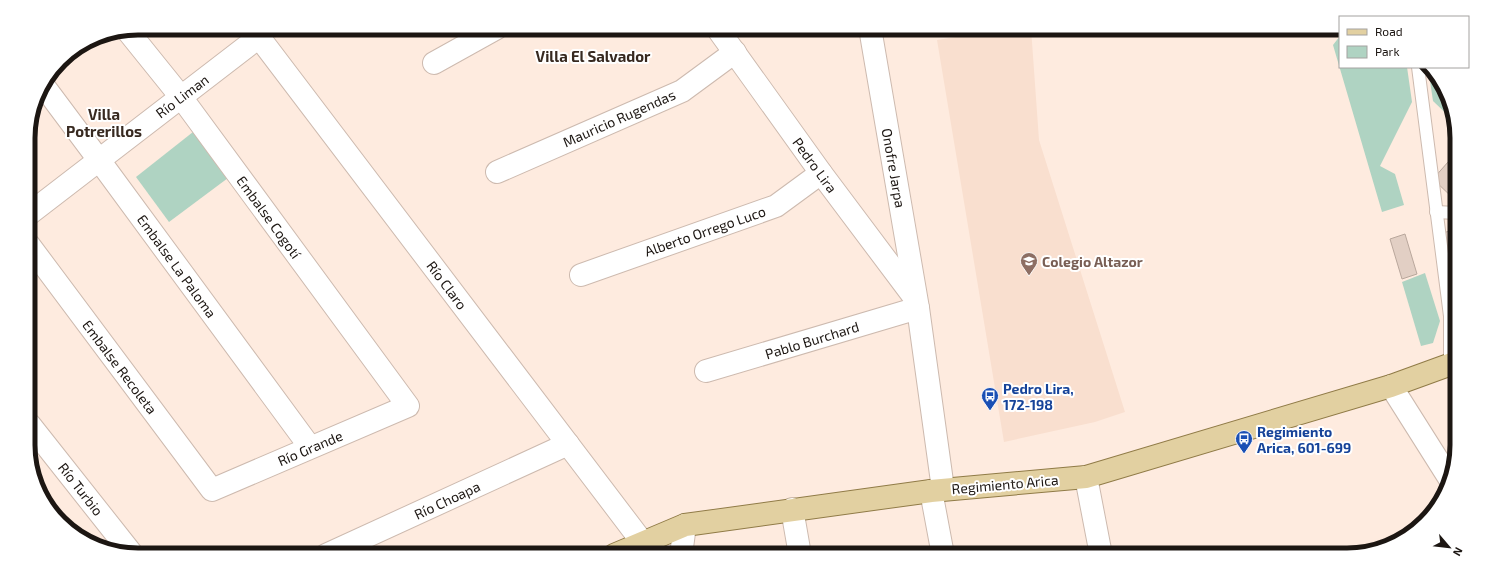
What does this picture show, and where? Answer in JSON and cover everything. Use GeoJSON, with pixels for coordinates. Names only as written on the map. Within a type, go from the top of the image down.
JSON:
{"type":"FeatureCollection","features":[{"type":"Feature","properties":{"kind":"main road","name":"Regimiento Arica"},"geometry":{"type":"LineString","coordinates":[[631,548],[685,525],[937,490],[1086,477],[1450,367]]}},
{"type":"Feature","properties":{"kind":"street","name":"Embalse Cogotí"},"geometry":{"type":"LineString","coordinates":[[131,35],[182,97],[408,406]]}},
{"type":"Feature","properties":{"kind":"street","name":"Río Liman"},"geometry":{"type":"LineString","coordinates":[[35,209],[182,97],[254,35]]}},
{"type":"Feature","properties":{"kind":"street","name":"Río Claro"},"geometry":{"type":"LineString","coordinates":[[258,35],[643,543]]}},
{"type":"Feature","properties":{"kind":"street"},"geometry":{"type":"LineString","coordinates":[[434,62],[484,35]]}},
{"type":"Feature","properties":{"kind":"street","name":"Pedro Lira"},"geometry":{"type":"LineString","coordinates":[[722,35],[917,304],[942,548]]}},
{"type":"Feature","properties":{"kind":"street","name":"Onofre Jarpa"},"geometry":{"type":"LineString","coordinates":[[871,35],[917,304]]}},
{"type":"Feature","properties":{"kind":"street","name":"Mauricio Rugendas"},"geometry":{"type":"LineString","coordinates":[[497,172],[682,91],[735,52]]}},
{"type":"Feature","properties":{"kind":"street","name":"Embalse La Paloma"},"geometry":{"type":"LineString","coordinates":[[47,90],[310,447]]}},
{"type":"Feature","properties":{"kind":"street","name":"Alberto Orrego Luco"},"geometry":{"type":"LineString","coordinates":[[581,275],[776,206],[821,173]]}},
{"type":"Feature","properties":{"kind":"street","name":"Embalse Recoleta"},"geometry":{"type":"LineString","coordinates":[[35,252],[212,490]]}},
{"type":"Feature","properties":{"kind":"street","name":"Pablo Burchard"},"geometry":{"type":"LineString","coordinates":[[706,371],[917,304]]}},
{"type":"Feature","properties":{"kind":"street"},"geometry":{"type":"LineString","coordinates":[[1391,386],[1446,473]]}},
{"type":"Feature","properties":{"kind":"street","name":"Río Grande"},"geometry":{"type":"LineString","coordinates":[[212,490],[408,406]]}},
{"type":"Feature","properties":{"kind":"street","name":"Río Turbio"},"geometry":{"type":"LineString","coordinates":[[35,431],[127,547]]}},
{"type":"Feature","properties":{"kind":"street","name":"Río Choapa"},"geometry":{"type":"LineString","coordinates":[[341,548],[568,444]]}},
{"type":"Feature","properties":{"kind":"street"},"geometry":{"type":"LineString","coordinates":[[1086,477],[1100,548]]}},
{"type":"Feature","properties":{"kind":"street"},"geometry":{"type":"LineString","coordinates":[[792,509],[799,548]]}},
{"type":"Feature","properties":{"kind":"street"},"geometry":{"type":"LineString","coordinates":[[682,548],[685,525]]}},
{"type":"Feature","properties":{"kind":"lane"},"geometry":{"type":"LineString","coordinates":[[1418,68],[1436,212],[1450,274]]}},
{"type":"Feature","properties":{"kind":"lane"},"geometry":{"type":"LineString","coordinates":[[1436,212],[1450,213]]}},
{"type":"Feature","properties":{"kind":"shaded area","name":"Colegio Altazor"},"geometry":{"type":"Polygon","coordinates":[[[968,35],[1032,35],[1039,140],[1125,412],[1095,422],[1004,442],[937,40],[968,35]]]}},
{"type":"Feature","properties":{"kind":"green space"},"geometry":{"type":"Polygon","coordinates":[[[1339,37],[1339,65],[1333,45],[1339,37]]]}},
{"type":"Feature","properties":{"kind":"green space"},"geometry":{"type":"Polygon","coordinates":[[[1340,68],[1407,68],[1412,102],[1380,166],[1395,174],[1404,205],[1382,212],[1340,68]]]}},
{"type":"Feature","properties":{"kind":"green space"},"geometry":{"type":"Polygon","coordinates":[[[1430,81],[1437,88],[1448,115],[1433,101],[1430,81]]]}},
{"type":"Feature","properties":{"kind":"green space"},"geometry":{"type":"Polygon","coordinates":[[[193,132],[228,178],[169,222],[136,177],[193,132]]]}},
{"type":"Feature","properties":{"kind":"green space"},"geometry":{"type":"Polygon","coordinates":[[[1425,273],[1440,321],[1433,343],[1421,346],[1402,282],[1425,273]]]}},
{"type":"Feature","properties":{"kind":"building"},"geometry":{"type":"Polygon","coordinates":[[[1450,160],[1450,195],[1433,179],[1450,160]]]}},
{"type":"Feature","properties":{"kind":"building"},"geometry":{"type":"Polygon","coordinates":[[[1450,231],[1450,254],[1443,233],[1450,231]]]}},
{"type":"Feature","properties":{"kind":"building"},"geometry":{"type":"Polygon","coordinates":[[[1405,234],[1417,274],[1402,279],[1390,239],[1405,234]]]}},
{"type":"Feature","properties":{"kind":"place","name":"Colegio Altazor"},"geometry":{"type":"Point","coordinates":[1029,276]}},
{"type":"Feature","properties":{"kind":"place","name":"Pedro Lira, 172-198"},"geometry":{"type":"Point","coordinates":[990,411]}},
{"type":"Feature","properties":{"kind":"place","name":"Regimiento Arica, 601-699"},"geometry":{"type":"Point","coordinates":[1244,454]}},
{"type":"Feature","properties":{"kind":"district","name":"Villa El Salvador"},"geometry":{"type":"Point","coordinates":[593,56]}},
{"type":"Feature","properties":{"kind":"district","name":"Villa Potrerillos"},"geometry":{"type":"Point","coordinates":[104,122]}}]}
